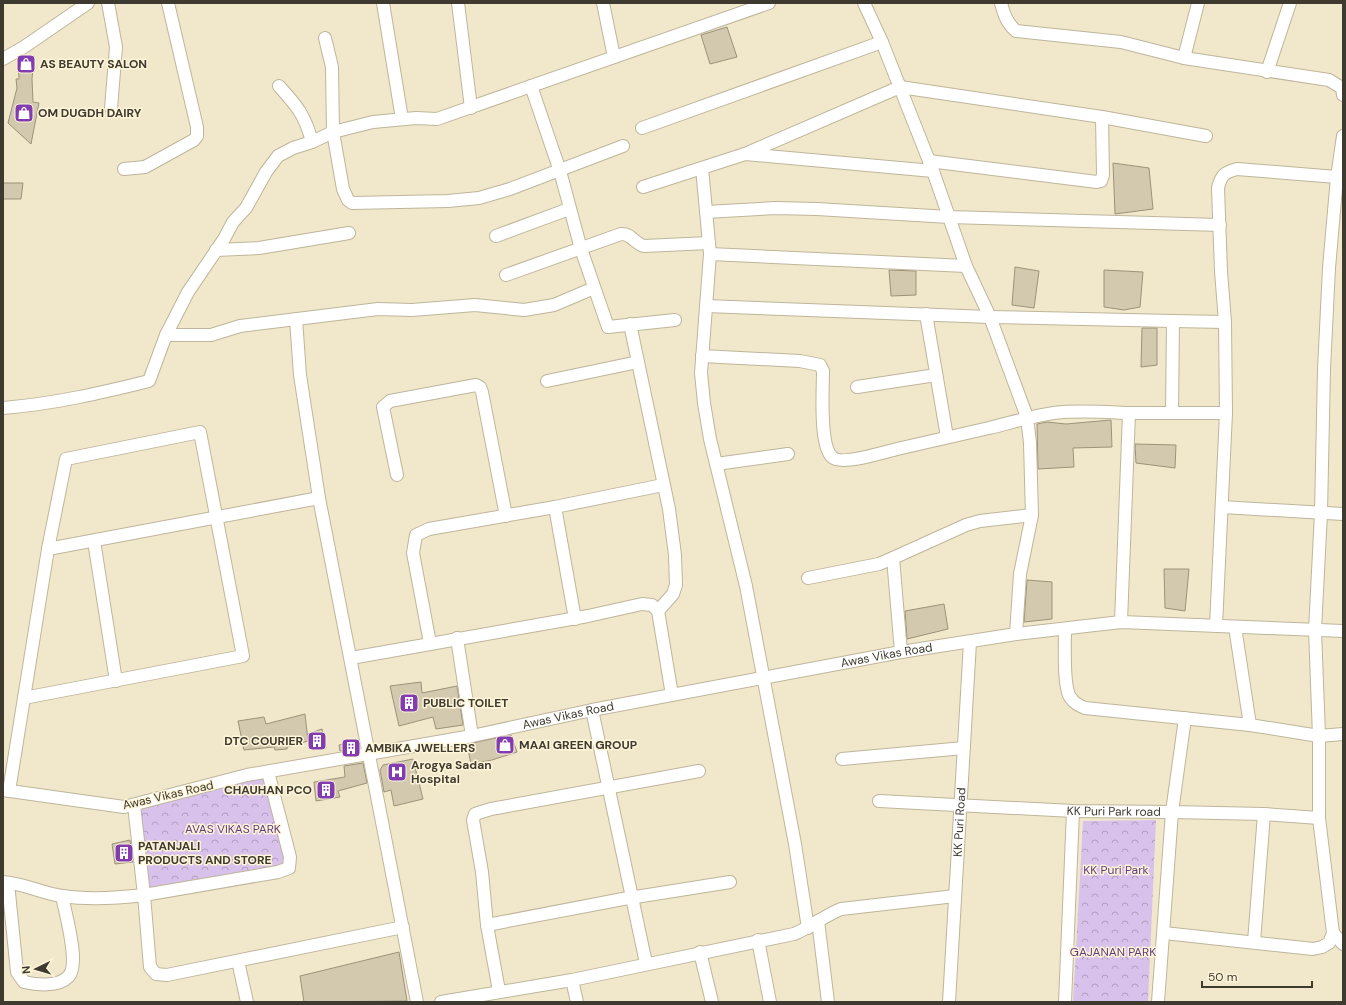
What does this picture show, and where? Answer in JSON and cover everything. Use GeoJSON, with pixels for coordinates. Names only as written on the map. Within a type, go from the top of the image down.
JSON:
{"type":"FeatureCollection","features":[{"type":"Feature","properties":{"kind":"street"},"geometry":{"type":"LineString","coordinates":[[3,59],[24,47],[88,3]]}},
{"type":"Feature","properties":{"kind":"street"},"geometry":{"type":"LineString","coordinates":[[108,3],[116,47],[111,108]]}},
{"type":"Feature","properties":{"kind":"street"},"geometry":{"type":"LineString","coordinates":[[124,169],[145,167],[194,140],[197,136],[197,127],[168,3]]}},
{"type":"Feature","properties":{"kind":"street"},"geometry":{"type":"LineString","coordinates":[[382,3],[402,119]]}},
{"type":"Feature","properties":{"kind":"street"},"geometry":{"type":"LineString","coordinates":[[458,3],[471,108]]}},
{"type":"Feature","properties":{"kind":"street"},"geometry":{"type":"LineString","coordinates":[[603,3],[614,57]]}},
{"type":"Feature","properties":{"kind":"street"},"geometry":{"type":"LineString","coordinates":[[3,408],[30,406],[86,396],[149,381],[166,335],[188,292],[233,222],[246,208],[266,172],[278,156],[293,148],[312,142],[333,132],[373,122],[416,118],[437,119],[769,3]]}},
{"type":"Feature","properties":{"kind":"street"},"geometry":{"type":"LineString","coordinates":[[864,3],[900,87],[931,166],[966,266],[990,317],[1027,417],[1030,442],[1032,515],[1020,574],[1016,634]]}},
{"type":"Feature","properties":{"kind":"street"},"geometry":{"type":"LineString","coordinates":[[1002,3],[1003,13],[1008,24],[1016,31],[1121,42],[1184,58],[1268,72],[1329,80],[1343,89]]}},
{"type":"Feature","properties":{"kind":"street"},"geometry":{"type":"LineString","coordinates":[[1184,58],[1198,3]]}},
{"type":"Feature","properties":{"kind":"street"},"geometry":{"type":"LineString","coordinates":[[1268,72],[1290,3]]}},
{"type":"Feature","properties":{"kind":"street"},"geometry":{"type":"LineString","coordinates":[[325,38],[333,81],[333,132],[343,189],[348,200],[352,203],[448,201],[479,198],[510,189],[560,171],[623,146]]}},
{"type":"Feature","properties":{"kind":"street"},"geometry":{"type":"LineString","coordinates":[[642,128],[882,42]]}},
{"type":"Feature","properties":{"kind":"street"},"geometry":{"type":"LineString","coordinates":[[278,86],[303,114],[308,123],[312,142]]}},
{"type":"Feature","properties":{"kind":"street"},"geometry":{"type":"LineString","coordinates":[[531,86],[560,171],[581,249],[608,327],[675,320]]}},
{"type":"Feature","properties":{"kind":"street"},"geometry":{"type":"LineString","coordinates":[[643,187],[745,154],[900,87],[1102,117],[1206,136]]}},
{"type":"Feature","properties":{"kind":"street"},"geometry":{"type":"LineString","coordinates":[[745,154],[931,166],[1097,182],[1101,181],[1103,175],[1102,117]]}},
{"type":"Feature","properties":{"kind":"street"},"geometry":{"type":"LineString","coordinates":[[1164,932],[1313,949],[1322,947],[1329,943],[1333,933],[1319,818],[1319,736],[1315,630],[1322,513],[1324,369],[1329,268],[1337,177],[1343,136]]}},
{"type":"Feature","properties":{"kind":"street"},"geometry":{"type":"LineString","coordinates":[[702,168],[710,248],[701,373],[704,403],[716,464],[746,586],[795,844],[808,928]]}},
{"type":"Feature","properties":{"kind":"street"},"geometry":{"type":"LineString","coordinates":[[1216,626],[1226,413],[1225,322],[1218,188],[1220,178],[1226,171],[1238,169],[1337,177]]}},
{"type":"Feature","properties":{"kind":"street"},"geometry":{"type":"LineString","coordinates":[[706,212],[775,208],[949,217],[1220,225]]}},
{"type":"Feature","properties":{"kind":"street"},"geometry":{"type":"LineString","coordinates":[[496,236],[569,209]]}},
{"type":"Feature","properties":{"kind":"street"},"geometry":{"type":"LineString","coordinates":[[216,250],[259,248],[349,233]]}},
{"type":"Feature","properties":{"kind":"street"},"geometry":{"type":"LineString","coordinates":[[506,275],[624,233],[639,245],[644,246],[710,248],[966,266]]}},
{"type":"Feature","properties":{"kind":"street"},"geometry":{"type":"LineString","coordinates":[[166,335],[211,335],[240,326],[378,309],[412,310],[475,305],[524,310],[554,305],[594,288]]}},
{"type":"Feature","properties":{"kind":"street"},"geometry":{"type":"LineString","coordinates":[[706,306],[990,317],[1225,322]]}},
{"type":"Feature","properties":{"kind":"street"},"geometry":{"type":"LineString","coordinates":[[926,314],[947,437]]}},
{"type":"Feature","properties":{"kind":"street"},"geometry":{"type":"LineString","coordinates":[[296,319],[300,375],[320,498],[417,1002]]}},
{"type":"Feature","properties":{"kind":"street"},"geometry":{"type":"LineString","coordinates":[[1172,413],[1173,321]]}},
{"type":"Feature","properties":{"kind":"street"},"geometry":{"type":"LineString","coordinates":[[630,324],[669,509],[675,555],[676,585],[673,594],[658,612]]}},
{"type":"Feature","properties":{"kind":"street"},"geometry":{"type":"LineString","coordinates":[[702,356],[800,361],[820,365],[823,371],[822,420],[828,450],[831,457],[836,460],[844,461],[990,428],[1027,417],[1062,413],[1226,413]]}},
{"type":"Feature","properties":{"kind":"street"},"geometry":{"type":"LineString","coordinates":[[547,381],[638,362]]}},
{"type":"Feature","properties":{"kind":"street"},"geometry":{"type":"LineString","coordinates":[[857,387],[936,375]]}},
{"type":"Feature","properties":{"kind":"street"},"geometry":{"type":"LineString","coordinates":[[397,475],[383,407],[390,401],[476,385],[480,387],[482,392],[506,516]]}},
{"type":"Feature","properties":{"kind":"street"},"geometry":{"type":"LineString","coordinates":[[1121,622],[1130,413]]}},
{"type":"Feature","properties":{"kind":"street"},"geometry":{"type":"LineString","coordinates":[[6,791],[24,698],[48,549],[66,459],[200,432],[218,517],[243,656],[24,698]]}},
{"type":"Feature","properties":{"kind":"street"},"geometry":{"type":"LineString","coordinates":[[716,464],[788,454]]}},
{"type":"Feature","properties":{"kind":"street"},"geometry":{"type":"LineString","coordinates":[[430,643],[413,553],[416,535],[428,529],[555,507],[663,485]]}},
{"type":"Feature","properties":{"kind":"street"},"geometry":{"type":"LineString","coordinates":[[48,549],[320,498]]}},
{"type":"Feature","properties":{"kind":"street"},"geometry":{"type":"LineString","coordinates":[[555,507],[575,619]]}},
{"type":"Feature","properties":{"kind":"street"},"geometry":{"type":"LineString","coordinates":[[1222,507],[1343,514]]}},
{"type":"Feature","properties":{"kind":"street"},"geometry":{"type":"LineString","coordinates":[[808,578],[879,564],[973,523],[1032,515]]}},
{"type":"Feature","properties":{"kind":"street"},"geometry":{"type":"LineString","coordinates":[[94,541],[116,681]]}},
{"type":"Feature","properties":{"kind":"street"},"geometry":{"type":"LineString","coordinates":[[893,558],[901,652]]}},
{"type":"Feature","properties":{"kind":"street"},"geometry":{"type":"LineString","coordinates":[[351,658],[457,638],[575,619],[642,604],[652,605],[658,612],[672,695]]}},
{"type":"Feature","properties":{"kind":"street","name":"Awas Vikas Road"},"geometry":{"type":"LineString","coordinates":[[6,791],[124,807],[247,776],[472,736],[592,710],[901,652],[1065,628],[1121,622],[1161,622],[1343,632]]}},
{"type":"Feature","properties":{"kind":"street"},"geometry":{"type":"LineString","coordinates":[[1235,627],[1250,725]]}},
{"type":"Feature","properties":{"kind":"street"},"geometry":{"type":"LineString","coordinates":[[1065,628],[1066,685],[1069,696],[1075,704],[1092,709],[1250,725],[1319,736],[1343,734]]}},
{"type":"Feature","properties":{"kind":"street"},"geometry":{"type":"LineString","coordinates":[[457,638],[472,736]]}},
{"type":"Feature","properties":{"kind":"street","name":"KK Puri Road"},"geometry":{"type":"LineString","coordinates":[[949,1002],[970,642]]}},
{"type":"Feature","properties":{"kind":"street"},"geometry":{"type":"LineString","coordinates":[[592,710],[646,963]]}},
{"type":"Feature","properties":{"kind":"street"},"geometry":{"type":"LineString","coordinates":[[1185,718],[1172,812],[1264,814],[1319,818]]}},
{"type":"Feature","properties":{"kind":"street"},"geometry":{"type":"LineString","coordinates":[[842,760],[964,748]]}},
{"type":"Feature","properties":{"kind":"street"},"geometry":{"type":"LineString","coordinates":[[499,991],[487,925],[482,872],[473,820],[474,814],[492,809],[699,771]]}},
{"type":"Feature","properties":{"kind":"street"},"geometry":{"type":"LineString","coordinates":[[62,896],[73,954],[73,970],[68,978],[55,983],[42,986],[24,982],[17,972],[6,883],[29,886],[62,896],[87,898],[144,895],[278,872],[289,868],[290,857],[268,772]]}},
{"type":"Feature","properties":{"kind":"street","name":"KK Puri Park road"},"geometry":{"type":"LineString","coordinates":[[879,801],[1073,811],[1172,812],[1158,1002]]}},
{"type":"Feature","properties":{"kind":"street"},"geometry":{"type":"LineString","coordinates":[[134,805],[150,967],[156,974],[167,975],[403,927]]}},
{"type":"Feature","properties":{"kind":"street"},"geometry":{"type":"LineString","coordinates":[[1065,1002],[1073,811]]}},
{"type":"Feature","properties":{"kind":"street"},"geometry":{"type":"LineString","coordinates":[[1254,942],[1264,814]]}},
{"type":"Feature","properties":{"kind":"street"},"geometry":{"type":"LineString","coordinates":[[487,925],[632,898],[730,882]]}},
{"type":"Feature","properties":{"kind":"street"},"geometry":{"type":"LineString","coordinates":[[441,1002],[499,991],[572,980],[646,963],[794,934],[808,928],[841,909],[955,896]]}},
{"type":"Feature","properties":{"kind":"street"},"geometry":{"type":"LineString","coordinates":[[818,921],[828,1002]]}},
{"type":"Feature","properties":{"kind":"street"},"geometry":{"type":"LineString","coordinates":[[1333,933],[1343,944]]}},
{"type":"Feature","properties":{"kind":"street"},"geometry":{"type":"LineString","coordinates":[[758,940],[770,1002]]}},
{"type":"Feature","properties":{"kind":"street"},"geometry":{"type":"LineString","coordinates":[[700,952],[712,1002]]}},
{"type":"Feature","properties":{"kind":"street"},"geometry":{"type":"LineString","coordinates":[[238,961],[247,1002]]}},
{"type":"Feature","properties":{"kind":"street"},"geometry":{"type":"LineString","coordinates":[[572,980],[577,1002]]}},
{"type":"Feature","properties":{"kind":"green space","name":"AVAS VIKAS PARK"},"geometry":{"type":"Polygon","coordinates":[[[263,775],[289,863],[148,891],[138,808],[263,775]]]}},
{"type":"Feature","properties":{"kind":"green space","name":"KK Puri Park"},"geometry":{"type":"Polygon","coordinates":[[[1156,820],[1148,1002],[1073,1002],[1083,821],[1156,820]]]}},
{"type":"Feature","properties":{"kind":"building"},"geometry":{"type":"Polygon","coordinates":[[[727,27],[737,57],[710,64],[701,35],[727,27]]]}},
{"type":"Feature","properties":{"kind":"building"},"geometry":{"type":"Polygon","coordinates":[[[34,57],[32,79],[33,102],[39,103],[31,144],[8,123],[17,88],[16,79],[19,79],[18,59],[34,57]]]}},
{"type":"Feature","properties":{"kind":"building"},"geometry":{"type":"Polygon","coordinates":[[[1113,163],[1149,168],[1153,209],[1115,214],[1113,163]]]}},
{"type":"Feature","properties":{"kind":"building"},"geometry":{"type":"Polygon","coordinates":[[[3,183],[23,183],[21,199],[3,199],[3,183]]]}},
{"type":"Feature","properties":{"kind":"building"},"geometry":{"type":"Polygon","coordinates":[[[1015,267],[1039,271],[1034,308],[1012,305],[1015,267]]]}},
{"type":"Feature","properties":{"kind":"building"},"geometry":{"type":"Polygon","coordinates":[[[889,270],[916,271],[916,295],[891,296],[889,270]]]}},
{"type":"Feature","properties":{"kind":"building"},"geometry":{"type":"Polygon","coordinates":[[[1104,270],[1143,272],[1140,307],[1124,310],[1104,307],[1104,270]]]}},
{"type":"Feature","properties":{"kind":"building"},"geometry":{"type":"Polygon","coordinates":[[[1142,328],[1157,328],[1157,365],[1141,367],[1142,328]]]}},
{"type":"Feature","properties":{"kind":"building"},"geometry":{"type":"Polygon","coordinates":[[[1111,420],[1112,447],[1073,448],[1074,467],[1038,469],[1037,424],[1047,422],[1066,424],[1111,420]]]}},
{"type":"Feature","properties":{"kind":"building"},"geometry":{"type":"Polygon","coordinates":[[[1135,444],[1176,445],[1175,468],[1136,463],[1135,444]]]}},
{"type":"Feature","properties":{"kind":"building"},"geometry":{"type":"Polygon","coordinates":[[[1164,569],[1189,569],[1185,611],[1165,608],[1164,569]]]}},
{"type":"Feature","properties":{"kind":"building"},"geometry":{"type":"Polygon","coordinates":[[[1027,580],[1052,582],[1052,619],[1024,622],[1027,580]]]}},
{"type":"Feature","properties":{"kind":"building"},"geometry":{"type":"Polygon","coordinates":[[[944,604],[948,629],[907,639],[905,611],[944,604]]]}},
{"type":"Feature","properties":{"kind":"building"},"geometry":{"type":"Polygon","coordinates":[[[421,682],[422,693],[457,686],[463,725],[436,729],[433,717],[399,726],[390,686],[421,682]]]}},
{"type":"Feature","properties":{"kind":"building"},"geometry":{"type":"Polygon","coordinates":[[[305,714],[308,741],[287,747],[287,749],[275,750],[274,747],[244,750],[238,721],[264,717],[266,724],[305,714]]]}},
{"type":"Feature","properties":{"kind":"building","name":"DTC COURIER"},"geometry":{"type":"Polygon","coordinates":[[[322,729],[326,748],[313,750],[308,734],[322,729]]]}},
{"type":"Feature","properties":{"kind":"building"},"geometry":{"type":"Polygon","coordinates":[[[511,735],[517,752],[492,760],[471,764],[467,744],[511,735]]]}},
{"type":"Feature","properties":{"kind":"building"},"geometry":{"type":"Polygon","coordinates":[[[358,740],[360,748],[340,751],[339,745],[358,740]]]}},
{"type":"Feature","properties":{"kind":"building","name":"Arogya Sadan Hospital"},"geometry":{"type":"Polygon","coordinates":[[[413,759],[423,799],[394,806],[391,790],[384,792],[380,770],[383,765],[413,759]]]}},
{"type":"Feature","properties":{"kind":"building"},"geometry":{"type":"Polygon","coordinates":[[[363,763],[367,783],[338,791],[340,797],[316,801],[314,782],[345,777],[344,766],[363,763]]]}},
{"type":"Feature","properties":{"kind":"building","name":"PATANJALI PRODUCTS AND STORE"},"geometry":{"type":"Polygon","coordinates":[[[130,840],[133,862],[115,864],[112,844],[130,840]]]}},
{"type":"Feature","properties":{"kind":"building"},"geometry":{"type":"Polygon","coordinates":[[[399,952],[407,1001],[304,1002],[300,976],[399,952]]]}},
{"type":"Feature","properties":{"kind":"place","name":"AS BEAUTY SALON"},"geometry":{"type":"Point","coordinates":[26,64]}},
{"type":"Feature","properties":{"kind":"place","name":"OM DUGDH DAIRY"},"geometry":{"type":"Point","coordinates":[24,113]}},
{"type":"Feature","properties":{"kind":"place","name":"PUBLIC TOILET"},"geometry":{"type":"Point","coordinates":[409,703]}},
{"type":"Feature","properties":{"kind":"place","name":"DTC COURIER"},"geometry":{"type":"Point","coordinates":[317,741]}},
{"type":"Feature","properties":{"kind":"place","name":"MAAI GREEN GROUP"},"geometry":{"type":"Point","coordinates":[505,745]}},
{"type":"Feature","properties":{"kind":"place","name":"AMBIKA JWELLERS"},"geometry":{"type":"Point","coordinates":[351,748]}},
{"type":"Feature","properties":{"kind":"place","name":"Arogya Sadan Hospital"},"geometry":{"type":"Point","coordinates":[397,772]}},
{"type":"Feature","properties":{"kind":"place","name":"CHAUHAN PCO"},"geometry":{"type":"Point","coordinates":[326,790]}},
{"type":"Feature","properties":{"kind":"place","name":"PATANJALI PRODUCTS AND STORE"},"geometry":{"type":"Point","coordinates":[124,853]}},
{"type":"Feature","properties":{"kind":"park label","name":"GAJANAN PARK"},"geometry":{"type":"Point","coordinates":[1113,952]}}]}
